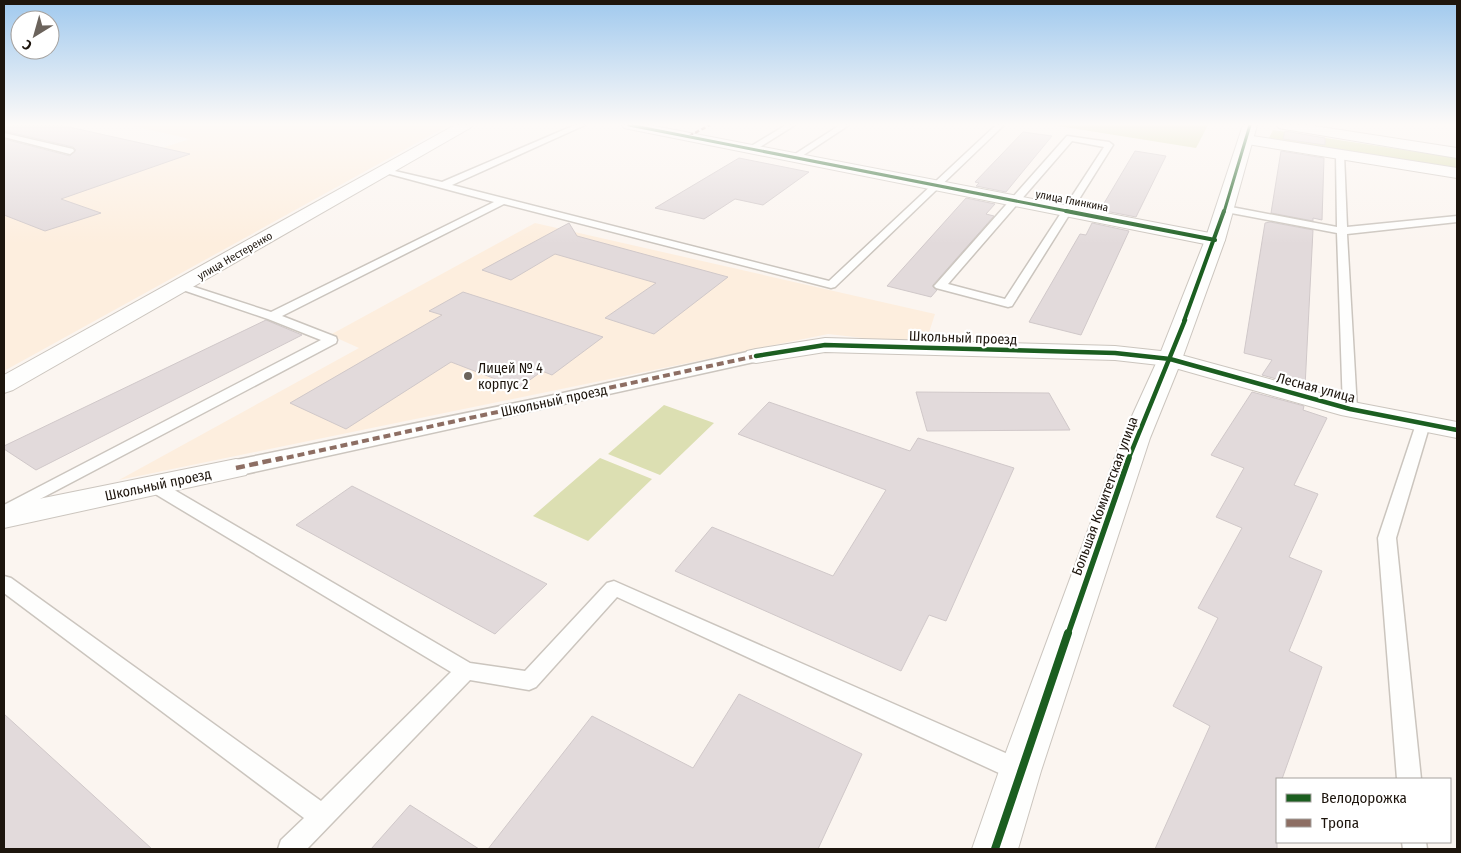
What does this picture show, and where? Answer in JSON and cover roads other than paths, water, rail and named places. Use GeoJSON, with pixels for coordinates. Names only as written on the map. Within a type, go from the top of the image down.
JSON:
{"type":"FeatureCollection","features":[{"type":"Feature","properties":{"kind":"street","name":"улица Нестеренко"},"geometry":{"type":"LineString","coordinates":[[4,386],[394,165]]}},
{"type":"Feature","properties":{"kind":"street","name":"улица Глинкина"},"geometry":{"type":"LineString","coordinates":[[840,165],[1216,240]]}},
{"type":"Feature","properties":{"kind":"street","name":"Большая Комитетская улица"},"geometry":{"type":"LineString","coordinates":[[996,849],[1020,771],[1136,438],[1170,359],[1216,240],[1239,165]]}},
{"type":"Feature","properties":{"kind":"street"},"geometry":{"type":"LineString","coordinates":[[1407,165],[1457,173]]}},
{"type":"Feature","properties":{"kind":"street","name":"Школьный проезд"},"geometry":{"type":"LineString","coordinates":[[4,517],[545,403],[756,356],[825,345],[1115,353],[1170,359]]}},
{"type":"Feature","properties":{"kind":"street","name":"Лесная улица"},"geometry":{"type":"LineString","coordinates":[[1170,359],[1350,409],[1457,430]]}},
{"type":"Feature","properties":{"kind":"lane"},"geometry":{"type":"LineString","coordinates":[[443,185],[489,165]]}},
{"type":"Feature","properties":{"kind":"lane"},"geometry":{"type":"LineString","coordinates":[[385,170],[831,285],[957,165]]}},
{"type":"Feature","properties":{"kind":"lane"},"geometry":{"type":"LineString","coordinates":[[1046,165],[940,286],[1008,302],[1096,165]]}},
{"type":"Feature","properties":{"kind":"lane"},"geometry":{"type":"LineString","coordinates":[[1340,165],[1350,409]]}},
{"type":"Feature","properties":{"kind":"lane"},"geometry":{"type":"LineString","coordinates":[[272,316],[503,201]]}},
{"type":"Feature","properties":{"kind":"lane"},"geometry":{"type":"LineString","coordinates":[[1226,208],[1342,230],[1457,219]]}},
{"type":"Feature","properties":{"kind":"lane"},"geometry":{"type":"LineString","coordinates":[[4,512],[331,340],[272,316],[181,286]]}},
{"type":"Feature","properties":{"kind":"lane"},"geometry":{"type":"LineString","coordinates":[[1409,778],[1388,538],[1423,424]]}},
{"type":"Feature","properties":{"kind":"lane"},"geometry":{"type":"LineString","coordinates":[[153,486],[466,671],[529,681],[614,588],[1020,771]]}},
{"type":"Feature","properties":{"kind":"lane"},"geometry":{"type":"LineString","coordinates":[[4,583],[323,817]]}},
{"type":"Feature","properties":{"kind":"lane"},"geometry":{"type":"LineString","coordinates":[[290,849],[466,671]]}},
{"type":"Feature","properties":{"kind":"place","name":"Лицей № 4 корпус 2"},"geometry":{"type":"Point","coordinates":[468,376]}}]}
